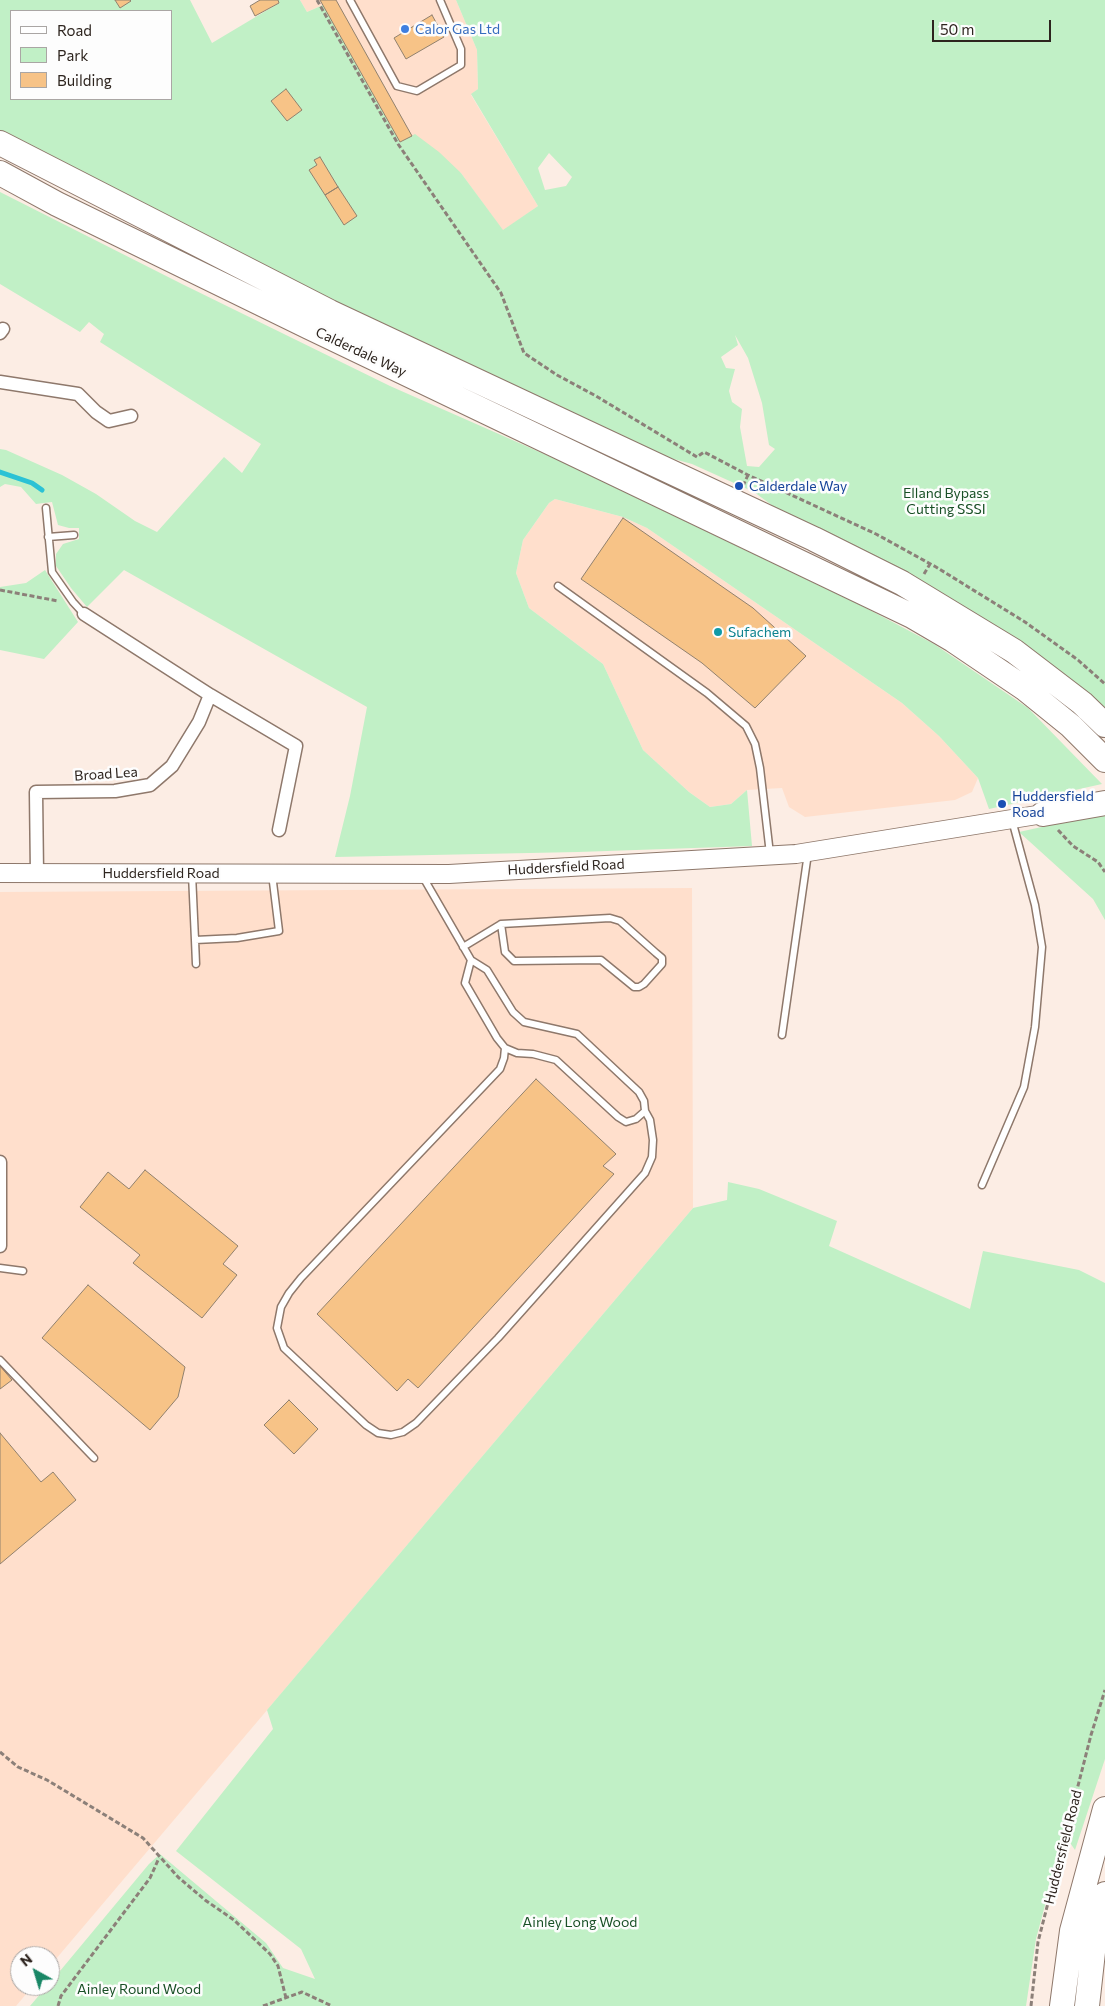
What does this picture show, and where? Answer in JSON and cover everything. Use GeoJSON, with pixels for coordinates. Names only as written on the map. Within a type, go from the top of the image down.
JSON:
{"type":"FeatureCollection","features":[{"type":"Feature","properties":{"kind":"highway","name":"Calderdale Way"},"geometry":{"type":"LineString","coordinates":[[0,143],[338,316],[805,535],[902,583],[1014,651],[1082,703],[1105,725]]}},
{"type":"Feature","properties":{"kind":"highway","name":"Calderdale Way"},"geometry":{"type":"LineString","coordinates":[[0,173],[57,204],[309,327],[912,616],[953,640],[1024,688],[1071,726],[1105,760]]}},
{"type":"Feature","properties":{"kind":"highway"},"geometry":{"type":"LineString","coordinates":[[1043,814],[1105,803]]}},
{"type":"Feature","properties":{"kind":"highway"},"geometry":{"type":"LineString","coordinates":[[1062,2006],[1072,1931],[1105,1809]]}},
{"type":"Feature","properties":{"kind":"highway"},"geometry":{"type":"LineString","coordinates":[[1087,2006],[1095,1934],[1105,1894]]}},
{"type":"Feature","properties":{"kind":"highway"},"geometry":{"type":"LineString","coordinates":[[1099,2006],[1105,1953]]}},
{"type":"Feature","properties":{"kind":"street"},"geometry":{"type":"LineString","coordinates":[[0,382],[78,394],[96,412],[109,421],[131,416]]}},
{"type":"Feature","properties":{"kind":"street"},"geometry":{"type":"LineString","coordinates":[[84,614],[210,695],[296,746],[279,830]]}},
{"type":"Feature","properties":{"kind":"street","name":"Broad Lea"},"geometry":{"type":"LineString","coordinates":[[37,874],[36,792],[115,791],[150,785],[172,766],[199,722],[210,695]]}},
{"type":"Feature","properties":{"kind":"street","name":"Huddersfield Road"},"geometry":{"type":"LineString","coordinates":[[0,873],[449,874],[770,856],[808,852],[1043,814]]}},
{"type":"Feature","properties":{"kind":"street"},"geometry":{"type":"LineString","coordinates":[[0,1162],[0,1246]]}},
{"type":"Feature","properties":{"kind":"lane"},"geometry":{"type":"LineString","coordinates":[[350,0],[397,86],[417,91],[461,65],[461,49],[440,0]]}},
{"type":"Feature","properties":{"kind":"lane"},"geometry":{"type":"LineString","coordinates":[[46,508],[52,572],[84,614]]}},
{"type":"Feature","properties":{"kind":"lane"},"geometry":{"type":"LineString","coordinates":[[48,537],[74,535]]}},
{"type":"Feature","properties":{"kind":"lane"},"geometry":{"type":"LineString","coordinates":[[558,586],[707,694],[746,726],[755,744],[760,768],[770,856]]}},
{"type":"Feature","properties":{"kind":"lane"},"geometry":{"type":"LineString","coordinates":[[982,1185],[1024,1087],[1035,1027],[1042,947],[1035,905],[1011,819]]}},
{"type":"Feature","properties":{"kind":"lane"},"geometry":{"type":"LineString","coordinates":[[782,1035],[808,852]]}},
{"type":"Feature","properties":{"kind":"lane"},"geometry":{"type":"LineString","coordinates":[[192,873],[196,964]]}},
{"type":"Feature","properties":{"kind":"lane"},"geometry":{"type":"LineString","coordinates":[[195,940],[237,938],[279,931],[272,873]]}},
{"type":"Feature","properties":{"kind":"lane"},"geometry":{"type":"LineString","coordinates":[[421,874],[471,960],[487,970],[513,1012],[524,1022],[576,1034],[639,1092],[650,1120],[653,1140],[652,1156],[645,1173],[498,1338],[416,1424],[397,1434],[378,1433],[366,1425],[284,1348],[277,1328],[281,1307],[301,1278],[500,1068],[505,1048]]}},
{"type":"Feature","properties":{"kind":"lane"},"geometry":{"type":"LineString","coordinates":[[463,947],[501,924],[610,918],[620,922],[662,958],[662,964],[644,984],[634,987],[602,960],[514,961],[505,952],[501,924]]}},
{"type":"Feature","properties":{"kind":"lane"},"geometry":{"type":"LineString","coordinates":[[471,960],[465,983],[497,1038],[505,1048],[517,1053],[533,1054],[556,1060],[618,1117],[626,1122],[636,1119],[645,1111]]}},
{"type":"Feature","properties":{"kind":"lane"},"geometry":{"type":"LineString","coordinates":[[0,1268],[24,1271]]}},
{"type":"Feature","properties":{"kind":"lane"},"geometry":{"type":"LineString","coordinates":[[0,1360],[94,1458]]}},
{"type":"Feature","properties":{"kind":"path"},"geometry":{"type":"LineString","coordinates":[[317,0],[398,144],[501,293],[524,353],[557,375],[698,457],[704,452],[748,475],[876,534],[936,567],[1052,640],[1105,684]]}},
{"type":"Feature","properties":{"kind":"path"},"geometry":{"type":"LineString","coordinates":[[0,590],[66,603],[73,602]]}},
{"type":"Feature","properties":{"kind":"path"},"geometry":{"type":"LineString","coordinates":[[1043,814],[1073,846],[1098,862],[1105,872]]}},
{"type":"Feature","properties":{"kind":"path","name":"Huddersfield Road"},"geometry":{"type":"LineString","coordinates":[[1031,2006],[1038,1942],[1091,1735],[1105,1690]]}},
{"type":"Feature","properties":{"kind":"path"},"geometry":{"type":"LineString","coordinates":[[0,1752],[18,1768],[47,1780],[143,1838],[159,1858],[198,1894],[234,1920],[270,1954],[278,1966],[286,1998]]}},
{"type":"Feature","properties":{"kind":"path"},"geometry":{"type":"LineString","coordinates":[[58,2006],[61,1996],[150,1878],[159,1858]]}},
{"type":"Feature","properties":{"kind":"path"},"geometry":{"type":"LineString","coordinates":[[263,2006],[302,1992],[332,2006]]}},
{"type":"Feature","properties":{"kind":"shaded area"},"geometry":{"type":"Polygon","coordinates":[[[300,0],[456,0],[477,50],[478,89],[471,95],[538,206],[503,231],[461,173],[400,142],[323,5],[307,12],[300,0]]]}},
{"type":"Feature","properties":{"kind":"shaded area"},"geometry":{"type":"Polygon","coordinates":[[[555,499],[623,517],[647,528],[902,703],[939,736],[978,778],[972,792],[955,800],[805,817],[789,807],[782,788],[747,790],[731,804],[710,807],[689,792],[643,750],[603,664],[529,608],[516,573],[523,540],[549,503],[555,499]]]}},
{"type":"Feature","properties":{"kind":"shaded area"},"geometry":{"type":"Polygon","coordinates":[[[692,888],[693,1208],[60,1954],[60,1946],[10,1946],[10,1996],[24,1996],[16,2006],[0,2006],[0,892],[692,888]]]}},
{"type":"Feature","properties":{"kind":"green space","name":"Elland Bypass Cutting SSSI"},"geometry":{"type":"Polygon","coordinates":[[[0,0],[190,0],[212,43],[279,3],[278,0],[300,0],[307,12],[323,5],[400,142],[415,134],[439,152],[461,173],[503,230],[538,206],[471,94],[478,89],[477,50],[456,0],[1105,0],[1105,715],[785,515],[754,492],[692,464],[659,455],[426,347],[0,136],[0,0]],[[549,153],[538,168],[545,190],[566,186],[572,177],[549,153]],[[735,335],[738,345],[721,357],[726,368],[735,369],[729,391],[732,402],[742,409],[740,427],[747,466],[759,467],[775,449],[769,445],[762,403],[748,358],[735,335]]]}},
{"type":"Feature","properties":{"kind":"green space"},"geometry":{"type":"Polygon","coordinates":[[[0,192],[390,386],[560,461],[866,608],[934,644],[1028,708],[1102,784],[989,809],[978,778],[939,736],[902,703],[647,528],[623,517],[555,499],[549,503],[523,540],[516,573],[529,608],[603,664],[643,750],[689,792],[710,807],[731,804],[747,790],[752,846],[335,857],[350,796],[367,707],[124,570],[87,607],[56,566],[56,554],[63,544],[79,539],[79,528],[58,525],[52,502],[36,504],[21,487],[5,484],[0,487],[0,449],[62,475],[96,494],[135,521],[157,532],[224,457],[242,473],[261,444],[100,342],[104,334],[89,322],[80,332],[0,284],[0,192]]]}},
{"type":"Feature","properties":{"kind":"green space"},"geometry":{"type":"Polygon","coordinates":[[[45,570],[78,622],[44,659],[0,650],[0,587],[26,583],[45,570]]]}},
{"type":"Feature","properties":{"kind":"green space"},"geometry":{"type":"Polygon","coordinates":[[[1105,813],[1105,920],[1093,899],[1019,832],[1105,813]]]}},
{"type":"Feature","properties":{"kind":"green space"},"geometry":{"type":"Polygon","coordinates":[[[728,1182],[759,1189],[837,1221],[829,1246],[970,1309],[983,1251],[1079,1270],[1105,1283],[1105,1759],[1075,1850],[1064,1834],[1036,1939],[1026,2006],[30,2006],[38,1996],[60,1996],[60,1971],[149,1864],[160,1854],[266,1943],[283,1968],[315,1979],[301,1949],[176,1851],[273,1729],[267,1710],[693,1208],[727,1200],[728,1182]]]}},
{"type":"Feature","properties":{"kind":"building"},"geometry":{"type":"Polygon","coordinates":[[[115,0],[130,0],[131,1],[120,8],[115,0]]]}},
{"type":"Feature","properties":{"kind":"building"},"geometry":{"type":"Polygon","coordinates":[[[260,0],[278,0],[279,3],[255,16],[250,6],[260,0]]]}},
{"type":"Feature","properties":{"kind":"building"},"geometry":{"type":"Polygon","coordinates":[[[320,0],[336,0],[412,136],[400,142],[320,0]]]}},
{"type":"Feature","properties":{"kind":"building"},"geometry":{"type":"Polygon","coordinates":[[[432,15],[444,37],[406,59],[394,38],[432,15]]]}},
{"type":"Feature","properties":{"kind":"building"},"geometry":{"type":"Polygon","coordinates":[[[286,89],[302,110],[287,121],[271,101],[286,89]]]}},
{"type":"Feature","properties":{"kind":"building"},"geometry":{"type":"Polygon","coordinates":[[[320,157],[338,187],[325,195],[309,170],[317,165],[314,160],[320,157]]]}},
{"type":"Feature","properties":{"kind":"building"},"geometry":{"type":"Polygon","coordinates":[[[338,187],[357,216],[344,225],[325,195],[338,187]]]}},
{"type":"Feature","properties":{"kind":"building","name":"Sufachem"},"geometry":{"type":"Polygon","coordinates":[[[623,518],[753,608],[806,656],[755,708],[702,663],[581,579],[623,518]]]}},
{"type":"Feature","properties":{"kind":"building"},"geometry":{"type":"Polygon","coordinates":[[[536,1079],[616,1154],[603,1166],[614,1174],[418,1388],[408,1379],[397,1391],[317,1314],[536,1079]]]}},
{"type":"Feature","properties":{"kind":"building"},"geometry":{"type":"Polygon","coordinates":[[[145,1170],[238,1246],[223,1264],[237,1275],[202,1318],[133,1263],[140,1255],[80,1207],[108,1172],[129,1189],[145,1170]]]}},
{"type":"Feature","properties":{"kind":"building"},"geometry":{"type":"Polygon","coordinates":[[[88,1285],[185,1367],[178,1397],[150,1430],[42,1338],[88,1285]]]}},
{"type":"Feature","properties":{"kind":"building"},"geometry":{"type":"Polygon","coordinates":[[[0,1366],[12,1380],[0,1389],[0,1366]]]}},
{"type":"Feature","properties":{"kind":"building"},"geometry":{"type":"Polygon","coordinates":[[[289,1400],[318,1429],[294,1454],[264,1425],[289,1400]]]}},
{"type":"Feature","properties":{"kind":"building"},"geometry":{"type":"Polygon","coordinates":[[[0,1433],[41,1482],[53,1472],[76,1500],[0,1564],[0,1433]]]}},
{"type":"Feature","properties":{"kind":"waterway"},"geometry":{"type":"LineString","coordinates":[[0,472],[32,483],[42,490]]}},
{"type":"Feature","properties":{"kind":"place","name":"Calor Gas Ltd"},"geometry":{"type":"Point","coordinates":[405,29]}},
{"type":"Feature","properties":{"kind":"place","name":"Calderdale Way"},"geometry":{"type":"Point","coordinates":[739,486]}},
{"type":"Feature","properties":{"kind":"place","name":"Sufachem"},"geometry":{"type":"Point","coordinates":[718,632]}},
{"type":"Feature","properties":{"kind":"place","name":"Huddersfield Road"},"geometry":{"type":"Point","coordinates":[1002,804]}},
{"type":"Feature","properties":{"kind":"park label","name":"Ainley Long Wood"},"geometry":{"type":"Point","coordinates":[580,1922]}},
{"type":"Feature","properties":{"kind":"park label","name":"Ainley Round Wood"},"geometry":{"type":"Point","coordinates":[139,1989]}}]}
